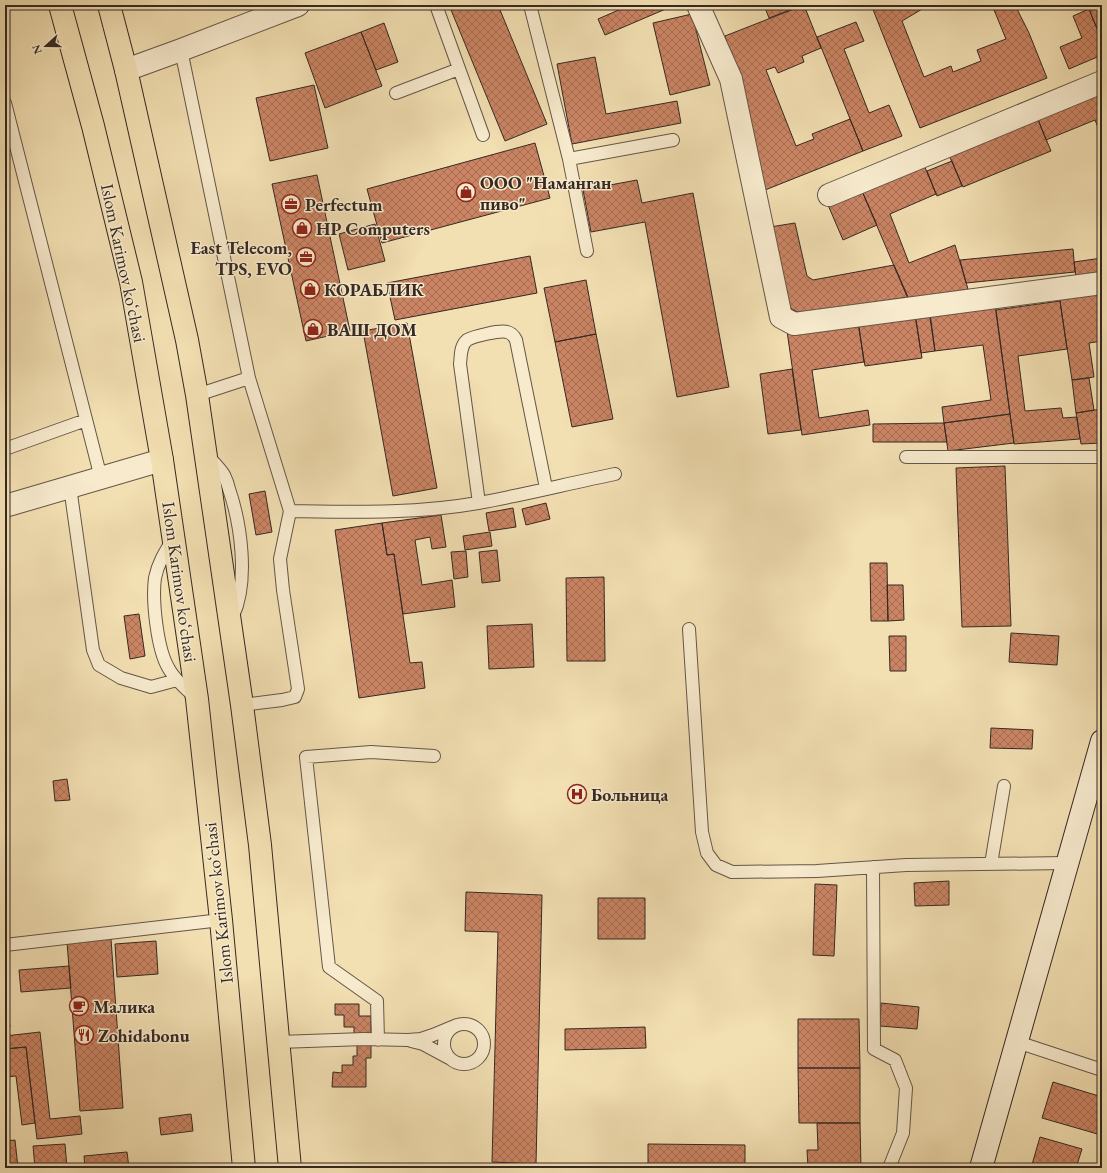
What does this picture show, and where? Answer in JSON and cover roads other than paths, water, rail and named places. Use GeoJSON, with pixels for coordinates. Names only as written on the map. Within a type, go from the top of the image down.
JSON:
{"type":"FeatureCollection","features":[{"type":"Feature","properties":{"kind":"main road","name":"Islom Karimov koʻchasi"},"geometry":{"type":"LineString","coordinates":[[60,5],[93,126],[131,282],[162,460],[197,699],[221,920],[244,1168]]}},
{"type":"Feature","properties":{"kind":"main road"},"geometry":{"type":"LineString","coordinates":[[109,5],[126,70],[185,332],[197,395],[229,624],[242,705],[260,845],[290,1168]]}},
{"type":"Feature","properties":{"kind":"street"},"geometry":{"type":"LineString","coordinates":[[126,70],[298,5]]}},
{"type":"Feature","properties":{"kind":"street"},"geometry":{"type":"LineString","coordinates":[[698,5],[731,79],[780,317],[794,324],[1102,283]]}},
{"type":"Feature","properties":{"kind":"street"},"geometry":{"type":"LineString","coordinates":[[829,195],[1102,82]]}},
{"type":"Feature","properties":{"kind":"street"},"geometry":{"type":"LineString","coordinates":[[5,506],[162,460]]}},
{"type":"Feature","properties":{"kind":"street"},"geometry":{"type":"LineString","coordinates":[[981,1168],[1102,741]]}},
{"type":"Feature","properties":{"kind":"lane"},"geometry":{"type":"LineString","coordinates":[[436,5],[483,135]]}},
{"type":"Feature","properties":{"kind":"lane"},"geometry":{"type":"LineString","coordinates":[[530,5],[569,159],[587,251]]}},
{"type":"Feature","properties":{"kind":"lane"},"geometry":{"type":"LineString","coordinates":[[181,50],[249,378],[290,511],[280,559],[283,590],[298,689],[295,697],[242,705]]}},
{"type":"Feature","properties":{"kind":"lane"},"geometry":{"type":"LineString","coordinates":[[396,93],[459,69]]}},
{"type":"Feature","properties":{"kind":"lane"},"geometry":{"type":"LineString","coordinates":[[5,103],[101,478]]}},
{"type":"Feature","properties":{"kind":"lane"},"geometry":{"type":"LineString","coordinates":[[569,159],[673,140]]}},
{"type":"Feature","properties":{"kind":"lane"},"geometry":{"type":"LineString","coordinates":[[479,503],[460,364],[462,348],[467,340],[486,334],[508,332],[513,334],[516,340],[546,488]]}},
{"type":"Feature","properties":{"kind":"lane"},"geometry":{"type":"LineString","coordinates":[[197,395],[249,378]]}},
{"type":"Feature","properties":{"kind":"lane"},"geometry":{"type":"LineString","coordinates":[[5,449],[86,420]]}},
{"type":"Feature","properties":{"kind":"lane"},"geometry":{"type":"LineString","coordinates":[[906,457],[1102,457]]}},
{"type":"Feature","properties":{"kind":"lane"},"geometry":{"type":"LineString","coordinates":[[290,511],[384,512],[425,510],[479,503],[615,474]]}},
{"type":"Feature","properties":{"kind":"lane"},"geometry":{"type":"LineString","coordinates":[[70,487],[93,650],[99,665],[121,678],[151,687],[177,680]]}},
{"type":"Feature","properties":{"kind":"lane"},"geometry":{"type":"LineString","coordinates":[[173,538],[160,560],[155,578],[154,597],[161,652],[168,668],[177,680],[197,699]]}},
{"type":"Feature","properties":{"kind":"lane"},"geometry":{"type":"LineString","coordinates":[[689,629],[702,832],[706,853],[716,865],[732,872],[817,871],[906,865],[1067,863]]}},
{"type":"Feature","properties":{"kind":"lane"},"geometry":{"type":"LineString","coordinates":[[378,1040],[377,1001],[329,967],[306,757],[371,752],[434,756]]}},
{"type":"Feature","properties":{"kind":"lane"},"geometry":{"type":"LineString","coordinates":[[991,864],[1004,786]]}},
{"type":"Feature","properties":{"kind":"lane"},"geometry":{"type":"LineString","coordinates":[[873,867],[874,1049],[894,1060],[906,1088],[903,1133],[890,1168]]}},
{"type":"Feature","properties":{"kind":"lane"},"geometry":{"type":"LineString","coordinates":[[5,945],[221,920]]}},
{"type":"Feature","properties":{"kind":"lane"},"geometry":{"type":"LineString","coordinates":[[279,1042],[421,1039],[456,1025],[464,1024],[472,1025],[478,1030],[484,1044],[478,1059],[471,1063],[463,1064],[456,1062],[423,1044],[408,1040]]}},
{"type":"Feature","properties":{"kind":"lane"},"geometry":{"type":"LineString","coordinates":[[449,1058],[445,1051],[445,1036],[450,1029],[456,1025]]}},
{"type":"Feature","properties":{"kind":"lane"},"geometry":{"type":"LineString","coordinates":[[1017,1042],[1102,1070]]}},
{"type":"Feature","properties":{"kind":"place","name":"ООО \"Наманган пиво\""},"geometry":{"type":"Point","coordinates":[466,192]}},
{"type":"Feature","properties":{"kind":"place","name":"Perfectum"},"geometry":{"type":"Point","coordinates":[291,204]}},
{"type":"Feature","properties":{"kind":"place","name":"HP Computers"},"geometry":{"type":"Point","coordinates":[302,228]}},
{"type":"Feature","properties":{"kind":"place","name":"East Telecom, TPS, EVO"},"geometry":{"type":"Point","coordinates":[306,257]}},
{"type":"Feature","properties":{"kind":"place","name":"КОРАБЛИК"},"geometry":{"type":"Point","coordinates":[310,289]}},
{"type":"Feature","properties":{"kind":"place","name":"ВАШ ДОМ"},"geometry":{"type":"Point","coordinates":[313,329]}},
{"type":"Feature","properties":{"kind":"place","name":"Больница"},"geometry":{"type":"Point","coordinates":[577,794]}},
{"type":"Feature","properties":{"kind":"place","name":"Малика"},"geometry":{"type":"Point","coordinates":[79,1006]}},
{"type":"Feature","properties":{"kind":"place","name":"Zohidabonu"},"geometry":{"type":"Point","coordinates":[84,1035]}}]}
